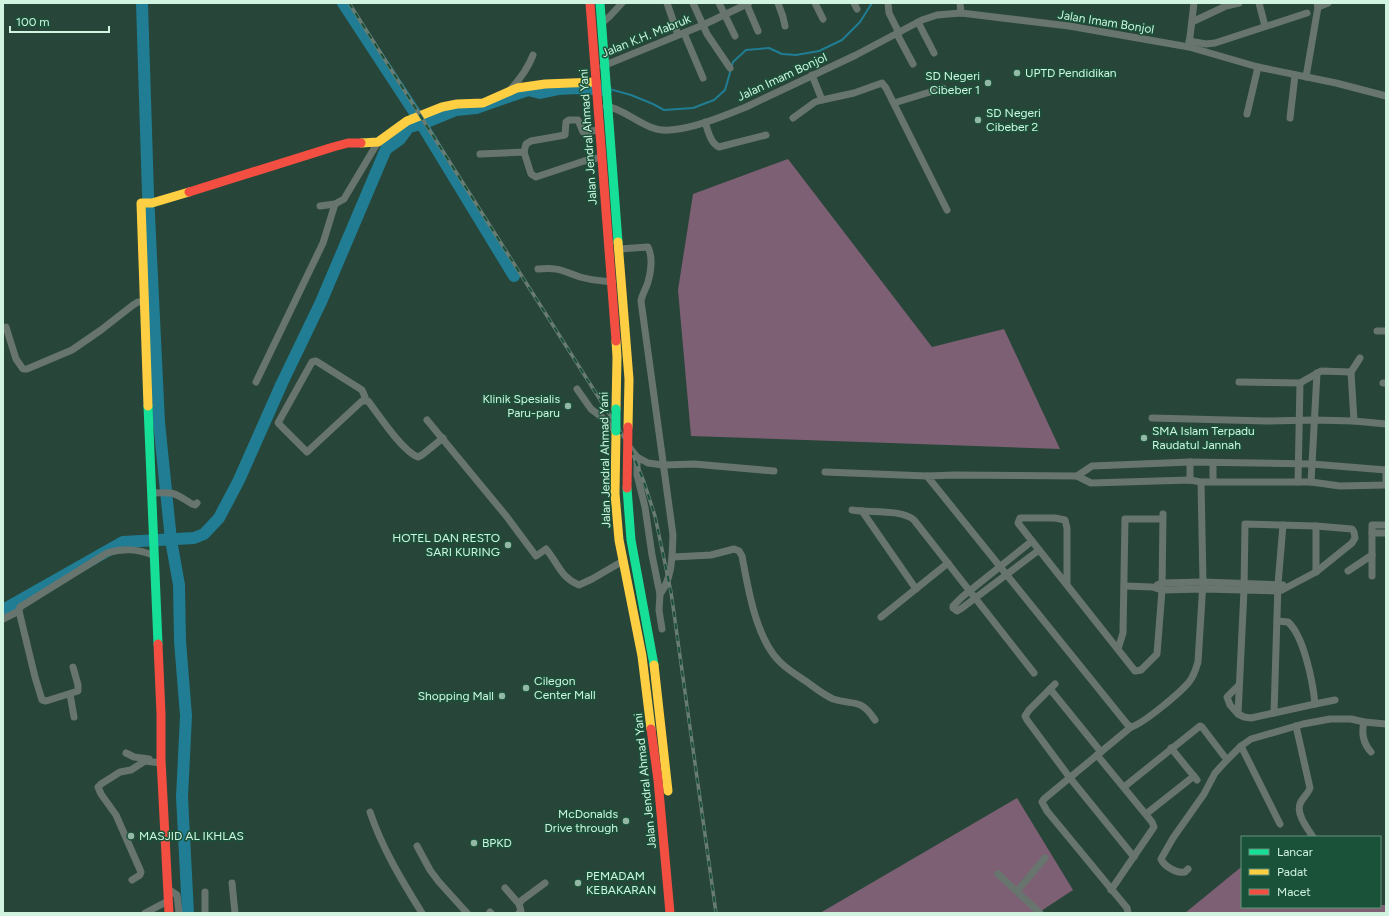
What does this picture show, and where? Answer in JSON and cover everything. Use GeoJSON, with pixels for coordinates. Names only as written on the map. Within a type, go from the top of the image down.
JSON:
{"type":"FeatureCollection","features":[{"type":"Feature","properties":{"kind":"main road","name":"Jalan Jendral Ahmad Yani"},"geometry":{"type":"LineString","coordinates":[[590,3],[617,357],[616,515],[648,697],[658,780],[670,913]]}},
{"type":"Feature","properties":{"kind":"main road","name":"Jalan Jendral Ahmad Yani"},"geometry":{"type":"LineString","coordinates":[[600,3],[629,379],[626,488],[631,540],[653,659],[666,766],[678,913]]}},
{"type":"Feature","properties":{"kind":"main road"},"geometry":{"type":"LineString","coordinates":[[169,913],[161,762],[161,714],[153,553],[156,493],[144,302],[141,204],[149,204],[348,143],[378,142],[407,121],[442,107],[457,104],[483,103],[508,92],[530,86],[596,83]]}},
{"type":"Feature","properties":{"kind":"street"},"geometry":{"type":"LineString","coordinates":[[601,24],[622,3]]}},
{"type":"Feature","properties":{"kind":"street"},"geometry":{"type":"LineString","coordinates":[[667,3],[703,78]]}},
{"type":"Feature","properties":{"kind":"street"},"geometry":{"type":"LineString","coordinates":[[693,3],[707,34],[730,68]]}},
{"type":"Feature","properties":{"kind":"street"},"geometry":{"type":"LineString","coordinates":[[719,3],[735,36]]}},
{"type":"Feature","properties":{"kind":"street","name":"Jalan K.H. Mabruk"},"geometry":{"type":"LineString","coordinates":[[595,68],[703,25],[747,3]]}},
{"type":"Feature","properties":{"kind":"street"},"geometry":{"type":"LineString","coordinates":[[747,3],[758,31]]}},
{"type":"Feature","properties":{"kind":"street"},"geometry":{"type":"LineString","coordinates":[[778,3],[785,26]]}},
{"type":"Feature","properties":{"kind":"street"},"geometry":{"type":"LineString","coordinates":[[815,3],[823,19]]}},
{"type":"Feature","properties":{"kind":"street"},"geometry":{"type":"LineString","coordinates":[[888,3],[889,13],[913,64]]}},
{"type":"Feature","properties":{"kind":"street"},"geometry":{"type":"LineString","coordinates":[[960,3],[961,14]]}},
{"type":"Feature","properties":{"kind":"street"},"geometry":{"type":"LineString","coordinates":[[1194,3],[1189,44],[1212,44],[1307,13]]}},
{"type":"Feature","properties":{"kind":"street"},"geometry":{"type":"LineString","coordinates":[[1192,22],[1226,5],[1239,3]]}},
{"type":"Feature","properties":{"kind":"street"},"geometry":{"type":"LineString","coordinates":[[1259,3],[1265,26]]}},
{"type":"Feature","properties":{"kind":"street"},"geometry":{"type":"LineString","coordinates":[[1306,77],[1318,5],[1328,3]]}},
{"type":"Feature","properties":{"kind":"street","name":"Jalan Imam Bonjol"},"geometry":{"type":"LineString","coordinates":[[598,105],[608,106],[622,111],[658,131],[681,129],[741,109],[856,55],[929,17],[937,15],[961,14],[1069,26],[1189,44],[1258,67],[1336,83],[1386,96]]}},
{"type":"Feature","properties":{"kind":"street"},"geometry":{"type":"LineString","coordinates":[[918,22],[934,53]]}},
{"type":"Feature","properties":{"kind":"street"},"geometry":{"type":"LineString","coordinates":[[508,92],[520,79],[533,55]]}},
{"type":"Feature","properties":{"kind":"street"},"geometry":{"type":"LineString","coordinates":[[1247,114],[1258,67]]}},
{"type":"Feature","properties":{"kind":"street"},"geometry":{"type":"LineString","coordinates":[[812,75],[822,100]]}},
{"type":"Feature","properties":{"kind":"street"},"geometry":{"type":"LineString","coordinates":[[1290,118],[1295,75]]}},
{"type":"Feature","properties":{"kind":"street"},"geometry":{"type":"LineString","coordinates":[[793,118],[809,106],[822,100],[854,93],[882,83],[894,103],[947,210]]}},
{"type":"Feature","properties":{"kind":"street"},"geometry":{"type":"LineString","coordinates":[[894,103],[943,88]]}},
{"type":"Feature","properties":{"kind":"street"},"geometry":{"type":"LineString","coordinates":[[600,130],[583,132],[578,120],[569,120],[566,122],[564,135],[531,141],[525,146],[524,152],[531,174],[536,177],[584,161],[602,157]]}},
{"type":"Feature","properties":{"kind":"street"},"geometry":{"type":"LineString","coordinates":[[705,122],[715,146],[766,135]]}},
{"type":"Feature","properties":{"kind":"street"},"geometry":{"type":"LineString","coordinates":[[320,206],[335,204],[344,199],[378,142]]}},
{"type":"Feature","properties":{"kind":"street"},"geometry":{"type":"LineString","coordinates":[[480,154],[524,152]]}},
{"type":"Feature","properties":{"kind":"street"},"geometry":{"type":"LineString","coordinates":[[256,382],[320,249],[335,204]]}},
{"type":"Feature","properties":{"kind":"street"},"geometry":{"type":"LineString","coordinates":[[618,249],[648,247],[650,252],[648,282],[642,296],[642,301],[673,535],[673,557],[668,580],[660,594]]}},
{"type":"Feature","properties":{"kind":"street"},"geometry":{"type":"LineString","coordinates":[[538,270],[551,268],[562,270],[581,277],[612,282]]}},
{"type":"Feature","properties":{"kind":"street"},"geometry":{"type":"LineString","coordinates":[[6,327],[16,359],[23,369],[27,370],[72,350],[133,305],[138,302],[144,302]]}},
{"type":"Feature","properties":{"kind":"street"},"geometry":{"type":"LineString","coordinates":[[1377,331],[1386,332]]}},
{"type":"Feature","properties":{"kind":"street"},"geometry":{"type":"LineString","coordinates":[[1354,421],[1351,372],[1360,358]]}},
{"type":"Feature","properties":{"kind":"street"},"geometry":{"type":"LineString","coordinates":[[365,400],[362,401],[307,452],[278,423],[312,362],[316,360],[362,390],[365,400],[368,401],[404,447],[413,456],[418,457],[422,455],[443,438]]}},
{"type":"Feature","properties":{"kind":"street"},"geometry":{"type":"LineString","coordinates":[[1238,382],[1300,383],[1321,371],[1351,372]]}},
{"type":"Feature","properties":{"kind":"street"},"geometry":{"type":"LineString","coordinates":[[1311,482],[1317,373]]}},
{"type":"Feature","properties":{"kind":"street"},"geometry":{"type":"LineString","coordinates":[[1298,482],[1300,383]]}},
{"type":"Feature","properties":{"kind":"street"},"geometry":{"type":"LineString","coordinates":[[577,389],[591,409],[611,425],[637,458],[648,463],[663,465],[694,464],[774,471]]}},
{"type":"Feature","properties":{"kind":"street"},"geometry":{"type":"LineString","coordinates":[[1152,418],[1266,421],[1354,421],[1386,424]]}},
{"type":"Feature","properties":{"kind":"street"},"geometry":{"type":"LineString","coordinates":[[427,420],[507,517],[536,556],[546,549],[564,576],[571,582],[579,585],[623,561]]}},
{"type":"Feature","properties":{"kind":"street"},"geometry":{"type":"LineString","coordinates":[[637,458],[637,475],[645,507],[652,555],[660,594],[662,629]]}},
{"type":"Feature","properties":{"kind":"street"},"geometry":{"type":"LineString","coordinates":[[1190,462],[1190,480]]}},
{"type":"Feature","properties":{"kind":"street"},"geometry":{"type":"LineString","coordinates":[[1076,476],[1092,466],[1190,462],[1312,464],[1386,470],[1386,481]]}},
{"type":"Feature","properties":{"kind":"street"},"geometry":{"type":"LineString","coordinates":[[1213,463],[1213,481]]}},
{"type":"Feature","properties":{"kind":"street"},"geometry":{"type":"LineString","coordinates":[[1091,483],[1092,466]]}},
{"type":"Feature","properties":{"kind":"street"},"geometry":{"type":"LineString","coordinates":[[825,472],[927,476],[1076,476],[1091,483],[1190,480],[1201,482],[1311,482],[1340,486],[1386,485]]}},
{"type":"Feature","properties":{"kind":"street"},"geometry":{"type":"LineString","coordinates":[[927,476],[1127,724],[1131,727]]}},
{"type":"Feature","properties":{"kind":"street"},"geometry":{"type":"LineString","coordinates":[[1128,913],[1127,908],[1043,806],[1042,802],[1131,727],[1140,723],[1178,692],[1189,682],[1195,671],[1198,662],[1203,586],[1201,482]]}},
{"type":"Feature","properties":{"kind":"street"},"geometry":{"type":"LineString","coordinates":[[156,493],[175,493],[192,504],[197,503]]}},
{"type":"Feature","properties":{"kind":"street"},"geometry":{"type":"LineString","coordinates":[[852,510],[910,516],[1034,673]]}},
{"type":"Feature","properties":{"kind":"street"},"geometry":{"type":"LineString","coordinates":[[862,511],[916,589]]}},
{"type":"Feature","properties":{"kind":"street"},"geometry":{"type":"LineString","coordinates":[[1067,583],[1067,528],[1065,520],[1056,518],[1020,518],[1018,523],[1039,550],[1067,583],[1118,649],[1137,671],[1140,670],[1157,654],[1162,586],[1162,516],[1125,519],[1123,633],[1118,649]]}},
{"type":"Feature","properties":{"kind":"street"},"geometry":{"type":"LineString","coordinates":[[1125,586],[1203,586],[1244,587],[1278,588],[1286,587],[1305,579],[1316,572],[1352,543],[1355,538],[1354,532],[1349,528],[1282,525],[1245,521],[1244,587],[1238,714]]}},
{"type":"Feature","properties":{"kind":"street"},"geometry":{"type":"LineString","coordinates":[[1274,713],[1278,588],[1282,525]]}},
{"type":"Feature","properties":{"kind":"street"},"geometry":{"type":"LineString","coordinates":[[1372,576],[1372,525],[1386,525]]}},
{"type":"Feature","properties":{"kind":"street"},"geometry":{"type":"LineString","coordinates":[[1316,526],[1316,572]]}},
{"type":"Feature","properties":{"kind":"street"},"geometry":{"type":"LineString","coordinates":[[1372,533],[1386,533]]}},
{"type":"Feature","properties":{"kind":"street"},"geometry":{"type":"LineString","coordinates":[[1032,541],[956,602],[953,608],[957,611],[1039,550]]}},
{"type":"Feature","properties":{"kind":"street"},"geometry":{"type":"LineString","coordinates":[[72,667],[79,689],[76,693],[46,701],[42,700],[19,611],[20,606],[107,553],[121,549],[131,549],[153,553]]}},
{"type":"Feature","properties":{"kind":"street"},"geometry":{"type":"LineString","coordinates":[[673,557],[711,555],[734,549],[739,551],[742,556],[753,610],[765,638],[779,661],[802,679],[833,699],[860,704],[874,720]]}},
{"type":"Feature","properties":{"kind":"street"},"geometry":{"type":"LineString","coordinates":[[1348,571],[1372,555]]}},
{"type":"Feature","properties":{"kind":"street"},"geometry":{"type":"LineString","coordinates":[[881,617],[948,563]]}},
{"type":"Feature","properties":{"kind":"street"},"geometry":{"type":"LineString","coordinates":[[3,619],[19,611]]}},
{"type":"Feature","properties":{"kind":"street"},"geometry":{"type":"LineString","coordinates":[[1277,620],[1288,622],[1297,634],[1311,676],[1315,704]]}},
{"type":"Feature","properties":{"kind":"street"},"geometry":{"type":"LineString","coordinates":[[1239,685],[1227,697],[1230,705],[1244,718],[1251,718],[1335,700]]}},
{"type":"Feature","properties":{"kind":"street"},"geometry":{"type":"LineString","coordinates":[[1111,890],[1134,857],[1154,827],[1146,814],[1099,754],[1053,687],[1029,710],[1025,716],[1039,738],[1134,857]]}},
{"type":"Feature","properties":{"kind":"street"},"geometry":{"type":"LineString","coordinates":[[70,694],[74,717]]}},
{"type":"Feature","properties":{"kind":"street"},"geometry":{"type":"LineString","coordinates":[[1188,869],[1185,872],[1180,873],[1163,862],[1161,859],[1173,838],[1204,794],[1215,774],[1226,760],[1241,746],[1251,739],[1296,726],[1330,719],[1351,718],[1364,722],[1386,724]]}},
{"type":"Feature","properties":{"kind":"street"},"geometry":{"type":"LineString","coordinates":[[1364,722],[1362,730],[1363,737],[1366,747],[1371,752]]}},
{"type":"Feature","properties":{"kind":"street"},"geometry":{"type":"LineString","coordinates":[[1124,787],[1200,726],[1224,756]]}},
{"type":"Feature","properties":{"kind":"street"},"geometry":{"type":"LineString","coordinates":[[1296,726],[1310,788],[1309,792],[1300,803],[1299,812],[1312,836]]}},
{"type":"Feature","properties":{"kind":"street"},"geometry":{"type":"LineString","coordinates":[[1241,746],[1280,824]]}},
{"type":"Feature","properties":{"kind":"street"},"geometry":{"type":"LineString","coordinates":[[1146,814],[1196,778],[1171,748]]}},
{"type":"Feature","properties":{"kind":"street"},"geometry":{"type":"LineString","coordinates":[[126,753],[134,757],[161,762]]}},
{"type":"Feature","properties":{"kind":"street"},"geometry":{"type":"LineString","coordinates":[[132,880],[140,875],[141,872],[116,815],[101,794],[98,787],[120,772],[124,770],[131,770],[145,761],[161,762]]}},
{"type":"Feature","properties":{"kind":"street"},"geometry":{"type":"LineString","coordinates":[[370,812],[377,831],[399,874],[422,913]]}},
{"type":"Feature","properties":{"kind":"street"},"geometry":{"type":"LineString","coordinates":[[417,846],[434,875],[467,913]]}},
{"type":"Feature","properties":{"kind":"street"},"geometry":{"type":"LineString","coordinates":[[1017,891],[1045,858]]}},
{"type":"Feature","properties":{"kind":"street"},"geometry":{"type":"LineString","coordinates":[[998,874],[1040,913]]}},
{"type":"Feature","properties":{"kind":"street"},"geometry":{"type":"LineString","coordinates":[[232,883],[235,913]]}},
{"type":"Feature","properties":{"kind":"street"},"geometry":{"type":"LineString","coordinates":[[519,904],[531,892],[544,883]]}},
{"type":"Feature","properties":{"kind":"street"},"geometry":{"type":"LineString","coordinates":[[505,888],[519,904],[521,911],[519,913]]}},
{"type":"Feature","properties":{"kind":"street"},"geometry":{"type":"LineString","coordinates":[[168,889],[178,895],[179,913]]}},
{"type":"Feature","properties":{"kind":"street"},"geometry":{"type":"LineString","coordinates":[[205,892],[205,913]]}},
{"type":"Feature","properties":{"kind":"street"},"geometry":{"type":"LineString","coordinates":[[145,913],[168,901]]}},
{"type":"Feature","properties":{"kind":"shaded area"},"geometry":{"type":"Polygon","coordinates":[[[788,159],[932,347],[1004,329],[1060,449],[691,436],[678,290],[693,194],[788,159]]]}},
{"type":"Feature","properties":{"kind":"shaded area"},"geometry":{"type":"Polygon","coordinates":[[[1017,798],[1073,890],[1038,913],[820,913],[1017,798]]]}},
{"type":"Feature","properties":{"kind":"shaded area"},"geometry":{"type":"Polygon","coordinates":[[[1240,868],[1241,908],[1381,908],[1381,905],[1386,905],[1386,913],[1185,913],[1240,868]]]}},
{"type":"Feature","properties":{"kind":"waterway"},"geometry":{"type":"LineString","coordinates":[[142,3],[148,194],[159,422],[171,540],[179,585],[180,641],[186,716],[182,797],[188,913]]}},
{"type":"Feature","properties":{"kind":"waterway"},"geometry":{"type":"LineString","coordinates":[[343,3],[417,116]]}},
{"type":"Feature","properties":{"kind":"waterway"},"geometry":{"type":"LineString","coordinates":[[613,90],[631,95],[664,110],[693,108],[714,100],[725,90],[733,62],[746,50],[769,48],[782,54],[796,55],[819,51],[842,40],[860,22],[872,3]]}},
{"type":"Feature","properties":{"kind":"waterway"},"geometry":{"type":"LineString","coordinates":[[3,610],[123,542],[194,538],[204,534],[219,518],[239,480],[282,383],[321,302],[386,149],[400,139],[409,127],[422,124],[456,110],[476,108],[528,90],[540,93],[559,89],[577,88],[606,90]]}},
{"type":"Feature","properties":{"kind":"waterway"},"geometry":{"type":"LineString","coordinates":[[419,120],[514,276]]}},
{"type":"Feature","properties":{"kind":"railway"},"geometry":{"type":"LineString","coordinates":[[349,3],[630,447],[644,482],[655,516],[671,592],[716,913]]}},
{"type":"Feature","properties":{"kind":"traffic: fast"},"geometry":{"type":"LineString","coordinates":[[600,3],[618,242]]}},
{"type":"Feature","properties":{"kind":"traffic: fast"},"geometry":{"type":"LineString","coordinates":[[148,406],[158,644]]}},
{"type":"Feature","properties":{"kind":"traffic: fast"},"geometry":{"type":"LineString","coordinates":[[616,409],[616,431]]}},
{"type":"Feature","properties":{"kind":"traffic: fast"},"geometry":{"type":"LineString","coordinates":[[627,488],[631,540],[654,665]]}},
{"type":"Feature","properties":{"kind":"traffic: slow"},"geometry":{"type":"LineString","coordinates":[[361,143],[378,142],[407,121],[442,107],[457,104],[483,103],[517,88],[545,84],[596,82]]}},
{"type":"Feature","properties":{"kind":"traffic: slow"},"geometry":{"type":"LineString","coordinates":[[148,406],[141,203],[152,203],[189,192]]}},
{"type":"Feature","properties":{"kind":"traffic: slow"},"geometry":{"type":"LineString","coordinates":[[618,242],[629,379],[628,427]]}},
{"type":"Feature","properties":{"kind":"traffic: slow"},"geometry":{"type":"LineString","coordinates":[[616,341],[616,409]]}},
{"type":"Feature","properties":{"kind":"traffic: slow"},"geometry":{"type":"LineString","coordinates":[[616,431],[615,494],[619,540],[642,656],[651,729]]}},
{"type":"Feature","properties":{"kind":"traffic: slow"},"geometry":{"type":"LineString","coordinates":[[654,665],[668,791]]}},
{"type":"Feature","properties":{"kind":"traffic: jam"},"geometry":{"type":"LineString","coordinates":[[590,3],[616,341]]}},
{"type":"Feature","properties":{"kind":"traffic: jam"},"geometry":{"type":"LineString","coordinates":[[189,192],[333,147],[348,143],[361,143]]}},
{"type":"Feature","properties":{"kind":"traffic: jam"},"geometry":{"type":"LineString","coordinates":[[627,488],[628,427]]}},
{"type":"Feature","properties":{"kind":"traffic: jam"},"geometry":{"type":"LineString","coordinates":[[158,644],[161,760],[169,913]]}},
{"type":"Feature","properties":{"kind":"traffic: jam"},"geometry":{"type":"LineString","coordinates":[[651,729],[658,780],[670,913]]}},
{"type":"Feature","properties":{"kind":"place","name":"UPTD Pendidikan"},"geometry":{"type":"Point","coordinates":[1017,73]}},
{"type":"Feature","properties":{"kind":"place","name":"SD Negeri Cibeber 1"},"geometry":{"type":"Point","coordinates":[988,83]}},
{"type":"Feature","properties":{"kind":"place","name":"SD Negeri Cibeber 2"},"geometry":{"type":"Point","coordinates":[978,120]}},
{"type":"Feature","properties":{"kind":"place","name":"Klinik Spesialis Paru-paru"},"geometry":{"type":"Point","coordinates":[568,406]}},
{"type":"Feature","properties":{"kind":"place","name":"SMA Islam Terpadu Raudatul Jannah"},"geometry":{"type":"Point","coordinates":[1144,438]}},
{"type":"Feature","properties":{"kind":"place","name":"HOTEL DAN RESTO SARI KURING"},"geometry":{"type":"Point","coordinates":[508,545]}},
{"type":"Feature","properties":{"kind":"place","name":"Cilegon Center Mall"},"geometry":{"type":"Point","coordinates":[526,688]}},
{"type":"Feature","properties":{"kind":"place","name":"Shopping Mall"},"geometry":{"type":"Point","coordinates":[502,696]}},
{"type":"Feature","properties":{"kind":"place","name":"McDonalds Drive through"},"geometry":{"type":"Point","coordinates":[626,821]}},
{"type":"Feature","properties":{"kind":"place","name":"MASJID AL IKHLAS"},"geometry":{"type":"Point","coordinates":[131,836]}},
{"type":"Feature","properties":{"kind":"place","name":"BPKD"},"geometry":{"type":"Point","coordinates":[474,843]}},
{"type":"Feature","properties":{"kind":"place","name":"PEMADAM KEBAKARAN"},"geometry":{"type":"Point","coordinates":[578,883]}}]}
